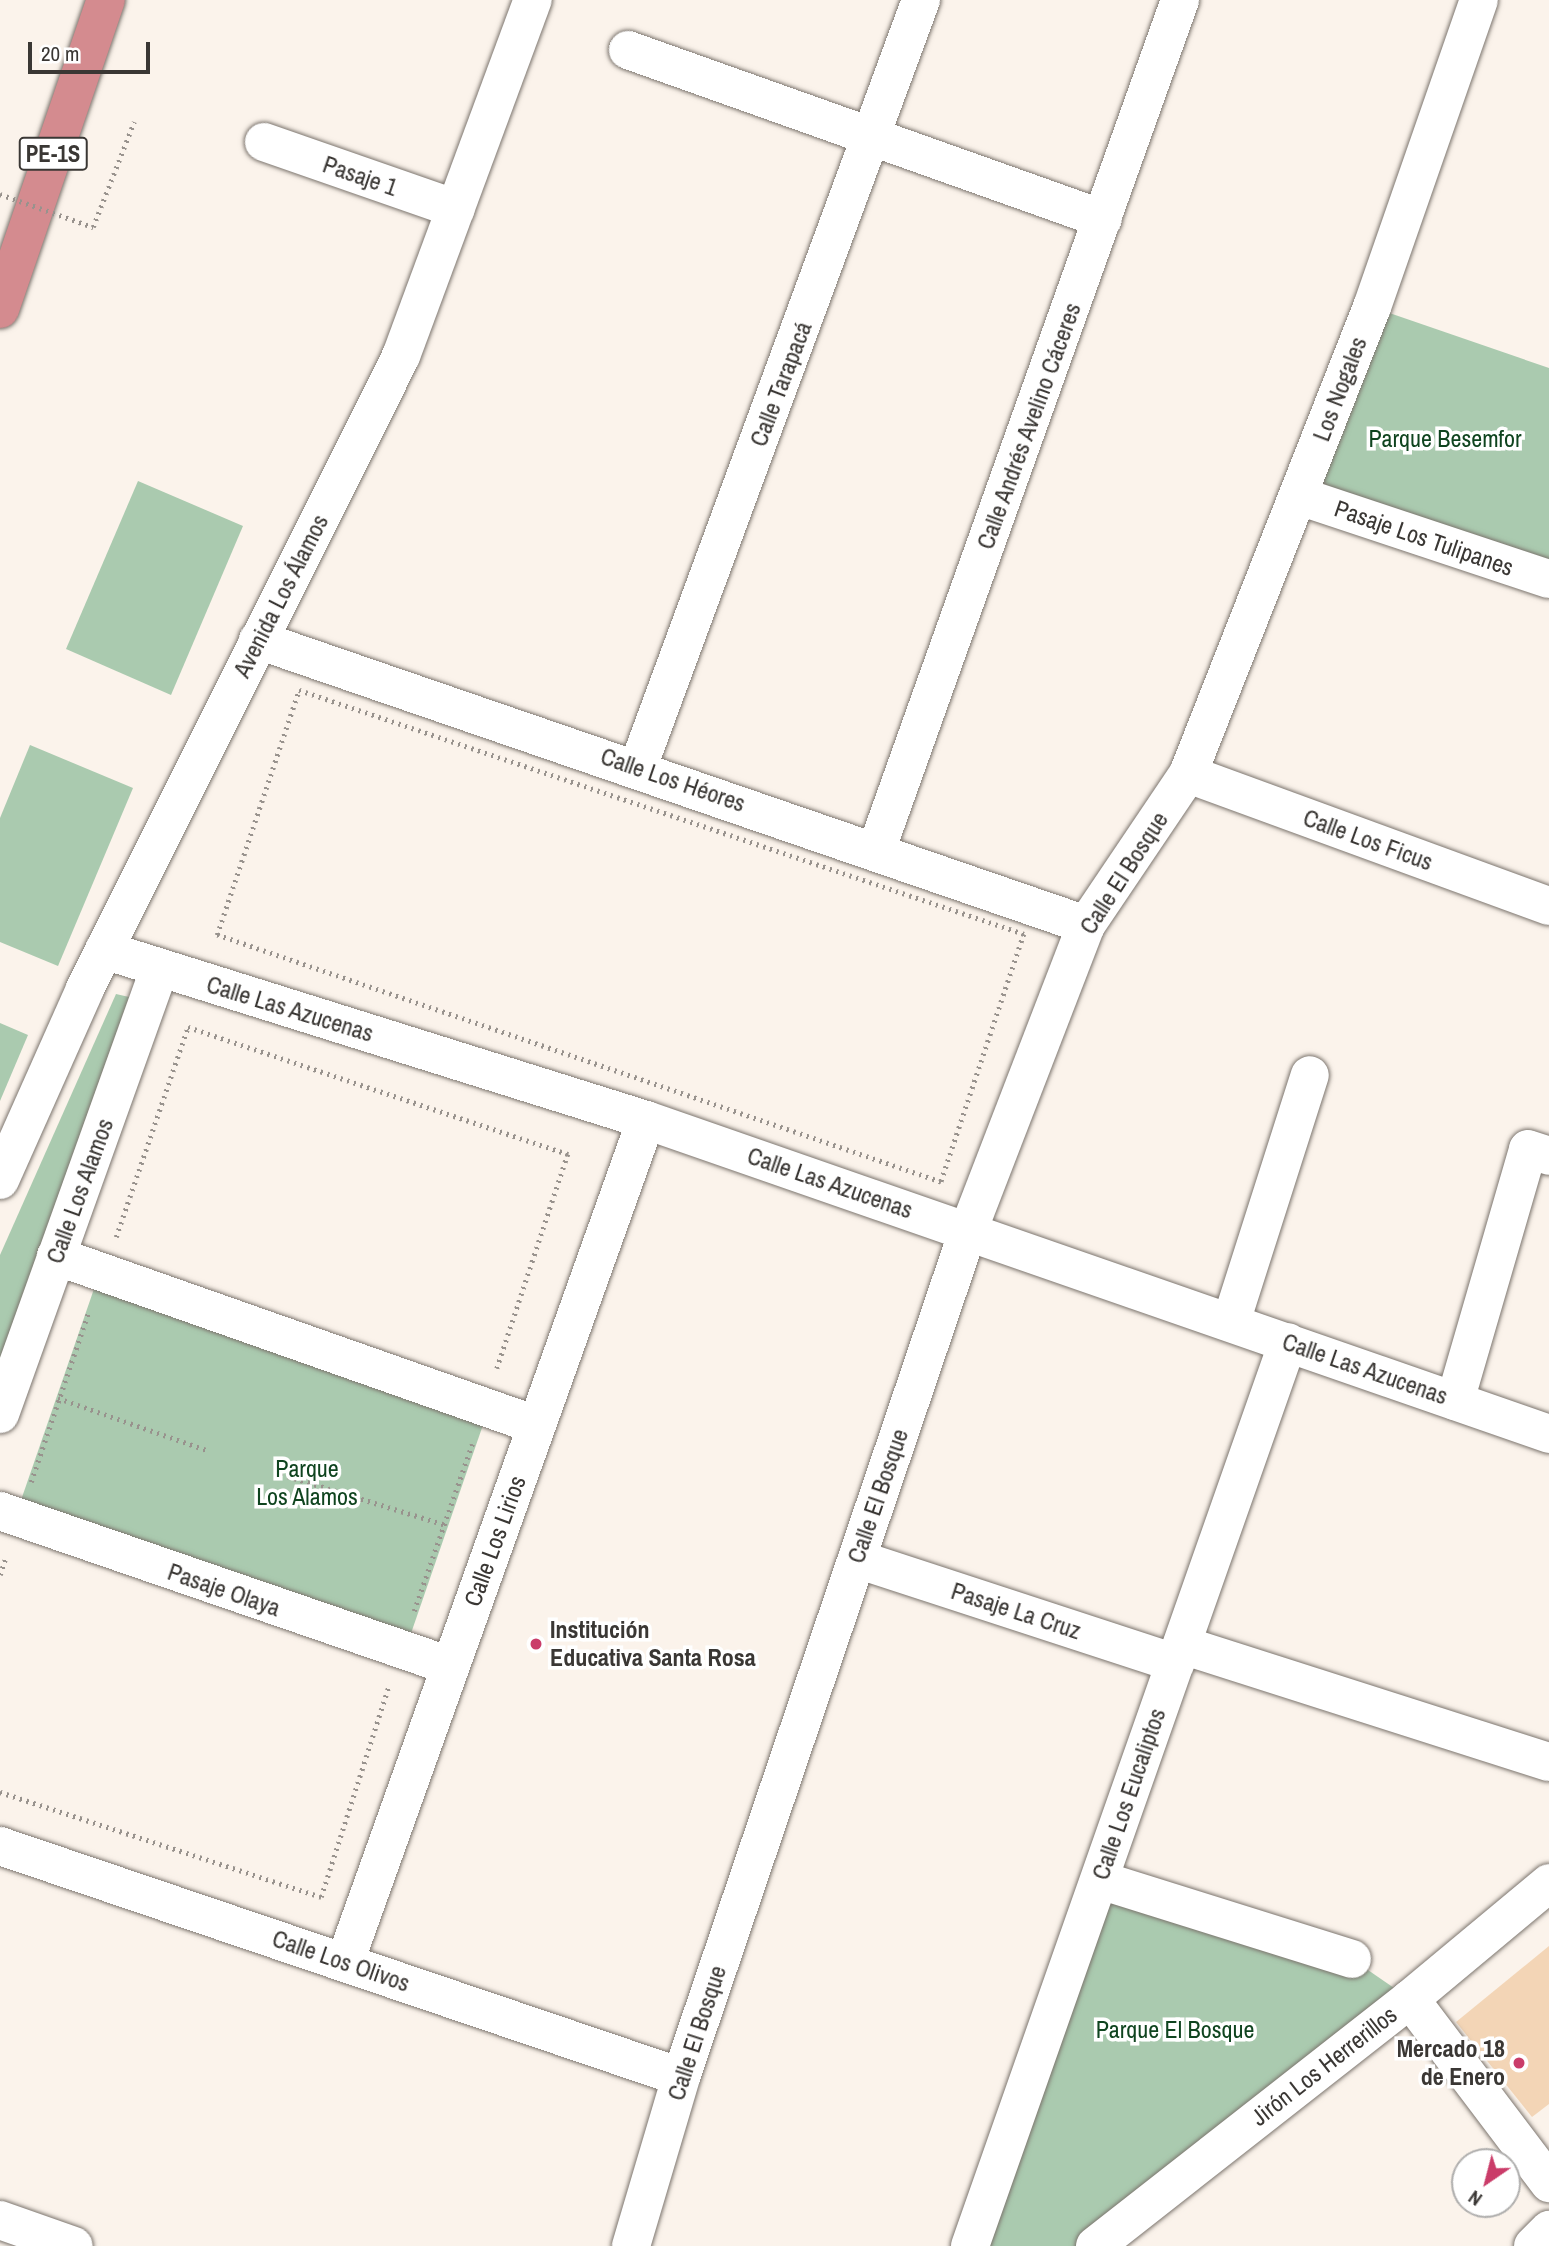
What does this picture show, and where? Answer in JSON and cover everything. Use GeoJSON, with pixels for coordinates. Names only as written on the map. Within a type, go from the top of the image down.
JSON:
{"type":"FeatureCollection","features":[{"type":"Feature","properties":{"kind":"highway","name":"PE-1S"},"geometry":{"type":"LineString","coordinates":[[0,309],[106,0]]}},
{"type":"Feature","properties":{"kind":"street","name":"Avenida Los Álamos"},"geometry":{"type":"LineString","coordinates":[[0,1180],[104,950],[401,356],[533,0]]}},
{"type":"Feature","properties":{"kind":"street","name":"Calle Tarapacá"},"geometry":{"type":"LineString","coordinates":[[638,767],[873,139],[921,0]]}},
{"type":"Feature","properties":{"kind":"street","name":"Calle Andrés Avelino Cáceres"},"geometry":{"type":"LineString","coordinates":[[876,851],[1180,0]]}},
{"type":"Feature","properties":{"kind":"street","name":"Los Nogales"},"geometry":{"type":"LineString","coordinates":[[1188,774],[1372,307],[1479,0]]}},
{"type":"Feature","properties":{"kind":"street"},"geometry":{"type":"LineString","coordinates":[[628,50],[1103,219]]}},
{"type":"Feature","properties":{"kind":"street","name":"Pasaje 1"},"geometry":{"type":"LineString","coordinates":[[264,142],[456,209]]}},
{"type":"Feature","properties":{"kind":"street","name":"Pasaje Los Tulipanes"},"geometry":{"type":"LineString","coordinates":[[1299,495],[1549,579]]}},
{"type":"Feature","properties":{"kind":"street","name":"Calle Los Héores"},"geometry":{"type":"LineString","coordinates":[[258,640],[638,767],[1086,925]]}},
{"type":"Feature","properties":{"kind":"street","name":"Calle Los Ficus"},"geometry":{"type":"LineString","coordinates":[[1188,774],[1549,906]]}},
{"type":"Feature","properties":{"kind":"street","name":"Calle El Bosque"},"geometry":{"type":"LineString","coordinates":[[631,2246],[681,2077],[968,1231],[1086,925],[1188,774]]}},
{"type":"Feature","properties":{"kind":"street","name":"Calle Las Azucenas"},"geometry":{"type":"LineString","coordinates":[[104,950],[646,1120],[1549,1434]]}},
{"type":"Feature","properties":{"kind":"street","name":"Calle Los Alamos"},"geometry":{"type":"LineString","coordinates":[[0,1413],[159,969]]}},
{"type":"Feature","properties":{"kind":"street"},"geometry":{"type":"LineString","coordinates":[[1231,1322],[1310,1075]]}},
{"type":"Feature","properties":{"kind":"street","name":"Calle Los Lirios"},"geometry":{"type":"LineString","coordinates":[[345,1962],[646,1120]]}},
{"type":"Feature","properties":{"kind":"street"},"geometry":{"type":"LineString","coordinates":[[1455,1401],[1539,1152]]}},
{"type":"Feature","properties":{"kind":"street"},"geometry":{"type":"LineString","coordinates":[[56,1256],[486,1405],[536,1425]]}},
{"type":"Feature","properties":{"kind":"street","name":"Calle Los Eucaliptos"},"geometry":{"type":"LineString","coordinates":[[970,2246],[1288,1342]]}},
{"type":"Feature","properties":{"kind":"street","name":"Pasaje Olaya"},"geometry":{"type":"LineString","coordinates":[[0,1511],[450,1667]]}},
{"type":"Feature","properties":{"kind":"street","name":"Pasaje La Cruz"},"geometry":{"type":"LineString","coordinates":[[857,1559],[1549,1762]]}},
{"type":"Feature","properties":{"kind":"street","name":"Calle Los Olivos"},"geometry":{"type":"LineString","coordinates":[[0,1846],[681,2077]]}},
{"type":"Feature","properties":{"kind":"street"},"geometry":{"type":"LineString","coordinates":[[1100,1880],[1352,1959]]}},
{"type":"Feature","properties":{"kind":"street","name":"Jirón Los Herrerillos"},"geometry":{"type":"LineString","coordinates":[[1096,2246],[1410,1999],[1549,1883]]}},
{"type":"Feature","properties":{"kind":"street"},"geometry":{"type":"LineString","coordinates":[[1410,1999],[1549,2183]]}},
{"type":"Feature","properties":{"kind":"street"},"geometry":{"type":"LineString","coordinates":[[0,2220],[72,2246]]}},
{"type":"Feature","properties":{"kind":"street"},"geometry":{"type":"LineString","coordinates":[[1533,2246],[1549,2230]]}},
{"type":"Feature","properties":{"kind":"path"},"geometry":{"type":"LineString","coordinates":[[0,194],[93,227],[134,122]]}},
{"type":"Feature","properties":{"kind":"path"},"geometry":{"type":"LineString","coordinates":[[218,935],[299,690]]}},
{"type":"Feature","properties":{"kind":"path"},"geometry":{"type":"LineString","coordinates":[[941,1182],[1024,934]]}},
{"type":"Feature","properties":{"kind":"path"},"geometry":{"type":"LineString","coordinates":[[0,1792],[321,1897],[400,1651],[486,1405],[568,1154],[188,1027]]}},
{"type":"Feature","properties":{"kind":"path"},"geometry":{"type":"LineString","coordinates":[[58,1398],[209,1451]]}},
{"type":"Feature","properties":{"kind":"path"},"geometry":{"type":"LineString","coordinates":[[281,1474],[443,1524]]}},
{"type":"Feature","properties":{"kind":"green space","name":"Parque Besemfor"},"geometry":{"type":"Polygon","coordinates":[[[1372,307],[1549,368],[1549,579],[1299,496],[1372,307]]]}},
{"type":"Feature","properties":{"kind":"green space"},"geometry":{"type":"Polygon","coordinates":[[[138,481],[243,526],[171,695],[66,649],[138,481]]]}},
{"type":"Feature","properties":{"kind":"green space"},"geometry":{"type":"Polygon","coordinates":[[[30,745],[133,788],[58,966],[0,942],[0,818],[30,745]]]}},
{"type":"Feature","properties":{"kind":"green space"},"geometry":{"type":"Polygon","coordinates":[[[116,994],[129,997],[0,1361],[0,1255],[116,994]]]}},
{"type":"Feature","properties":{"kind":"green space"},"geometry":{"type":"Polygon","coordinates":[[[0,1023],[28,1035],[0,1101],[0,1023]]]}},
{"type":"Feature","properties":{"kind":"green space","name":"Parque Los Alamos"},"geometry":{"type":"Polygon","coordinates":[[[95,1286],[484,1422],[408,1642],[19,1506],[95,1286]]]}},
{"type":"Feature","properties":{"kind":"green space","name":"Parque El Bosque"},"geometry":{"type":"Polygon","coordinates":[[[1100,1880],[1352,1959],[1410,1999],[1095,2246],[970,2246],[1100,1880]]]}},
{"type":"Feature","properties":{"kind":"building","name":"Mercado 18 de Enero"},"geometry":{"type":"Polygon","coordinates":[[[1549,1946],[1549,2104],[1532,2117],[1456,2022],[1549,1946]]]}},
{"type":"Feature","properties":{"kind":"place","name":"Institución Educativa Santa Rosa"},"geometry":{"type":"Point","coordinates":[536,1644]}},
{"type":"Feature","properties":{"kind":"place","name":"Mercado 18 de Enero"},"geometry":{"type":"Point","coordinates":[1519,2063]}}]}
